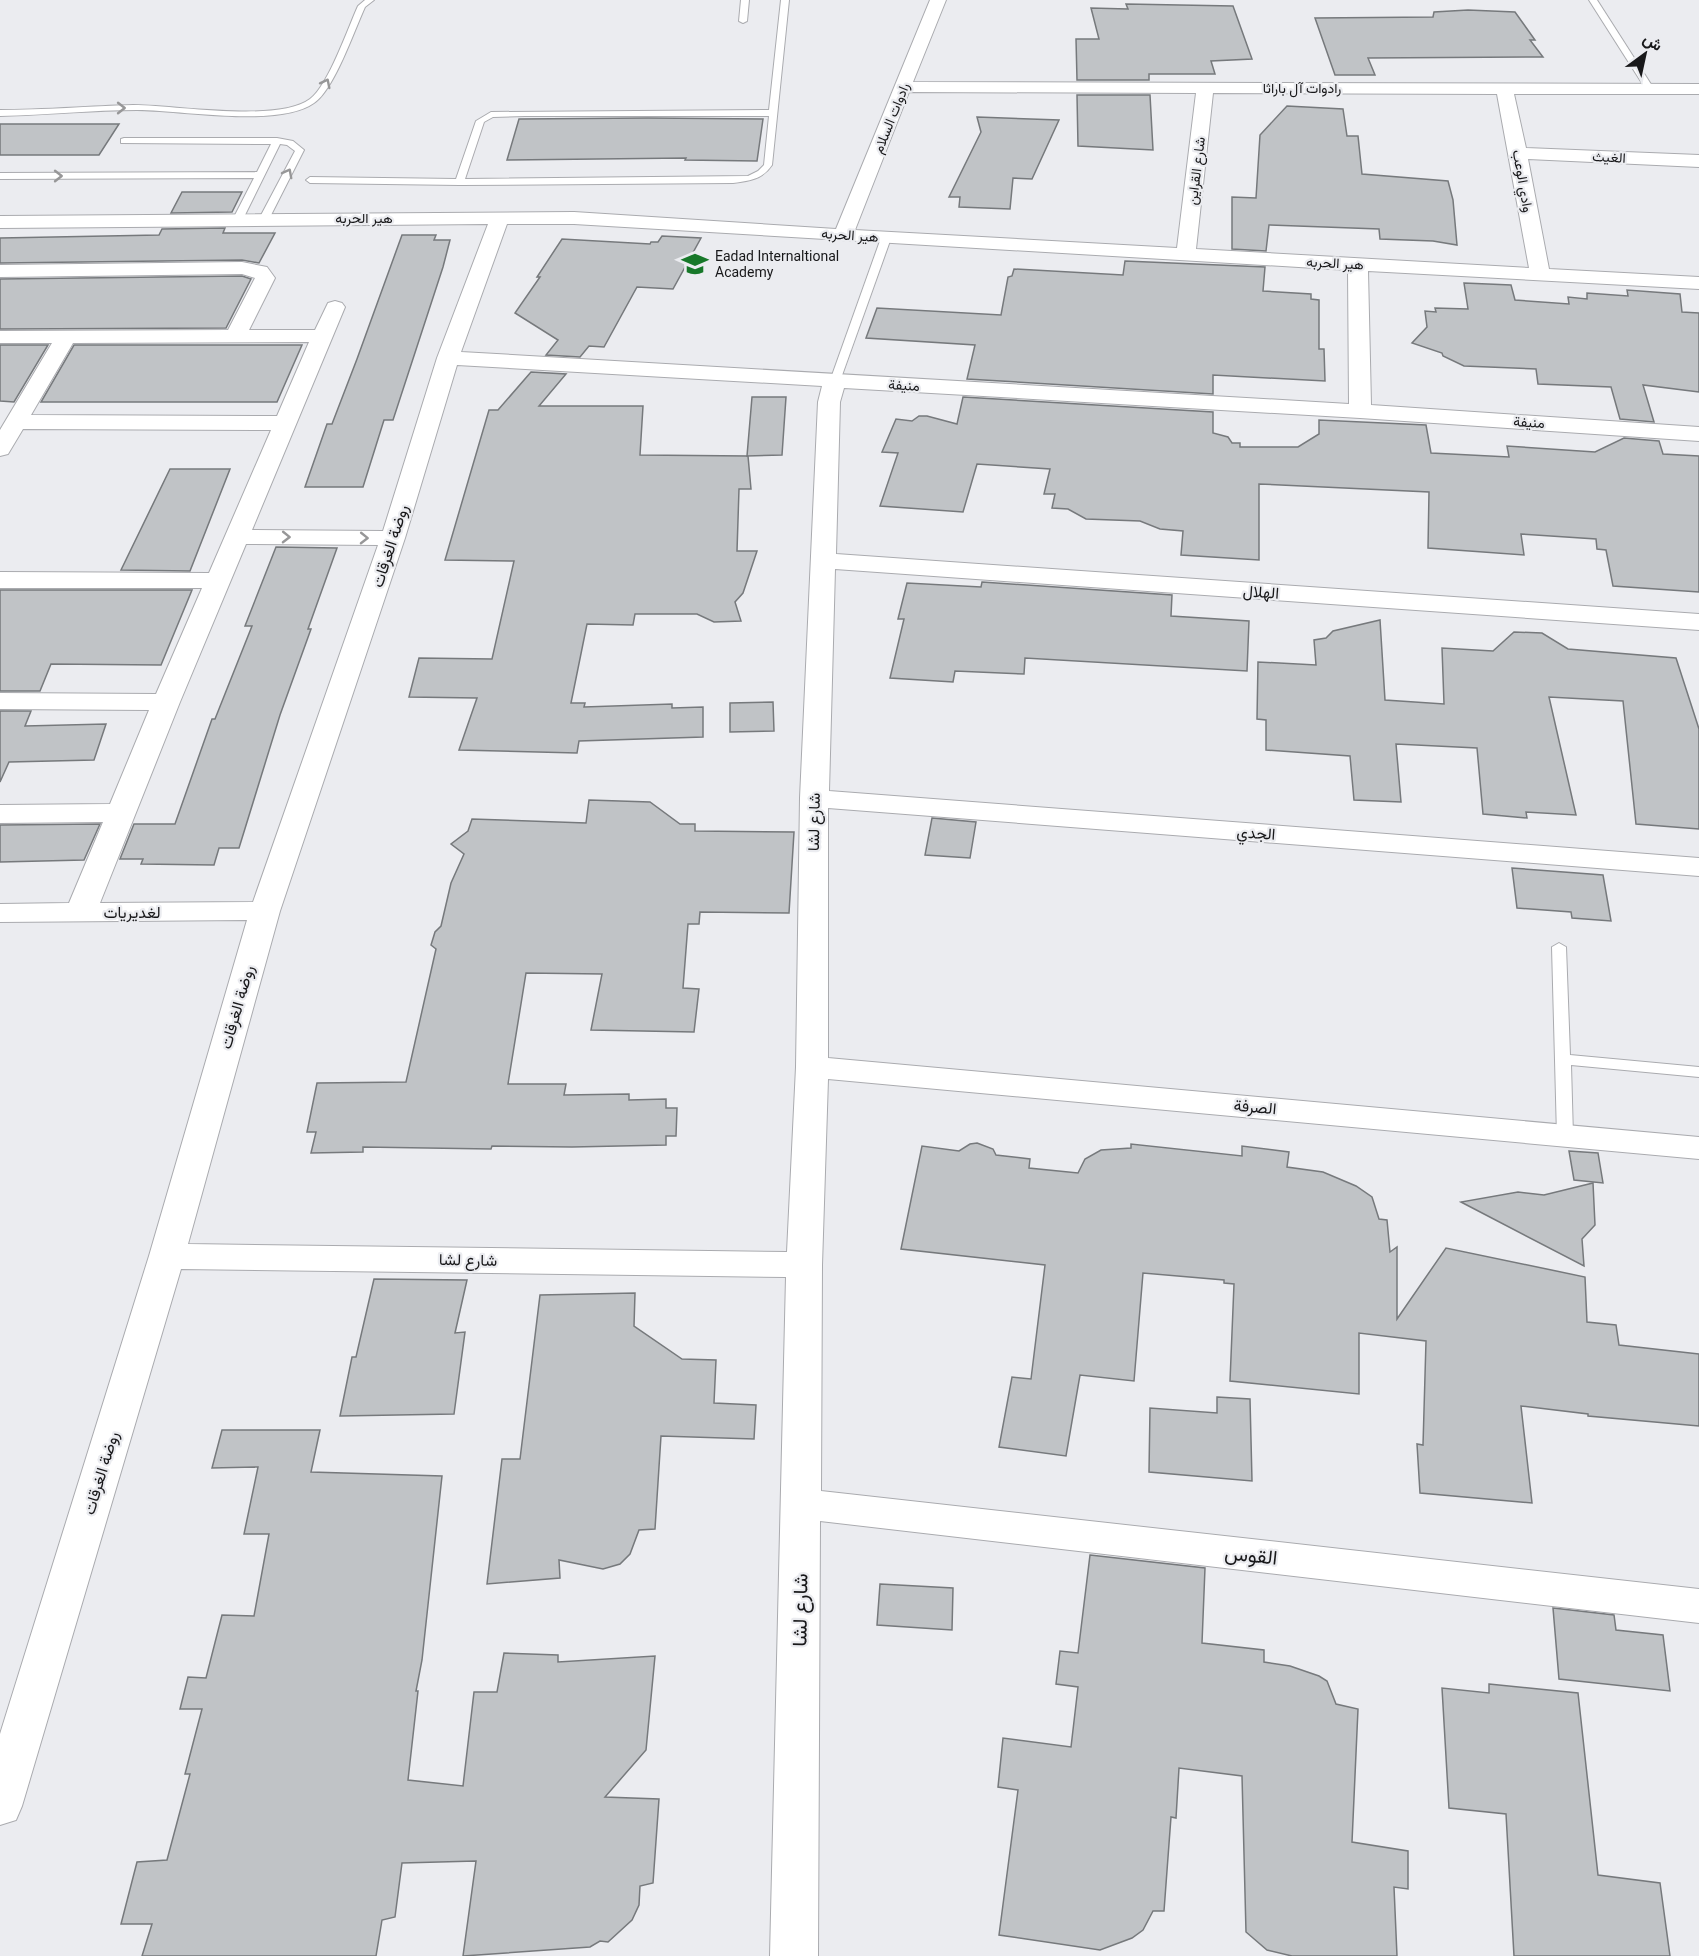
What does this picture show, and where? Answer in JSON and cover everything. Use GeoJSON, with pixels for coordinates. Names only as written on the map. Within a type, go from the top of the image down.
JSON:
{"type":"FeatureCollection","features":[{"type":"Feature","properties":{"kind":"street","name":"رادوات السلام"},"geometry":{"type":"LineString","coordinates":[[843,235],[938,0]]}},
{"type":"Feature","properties":{"kind":"street","name":"رادوات آل باراثا"},"geometry":{"type":"LineString","coordinates":[[904,87],[1699,89]]}},
{"type":"Feature","properties":{"kind":"street","name":"شارع القراين"},"geometry":{"type":"LineString","coordinates":[[1186,254],[1205,88]]}},
{"type":"Feature","properties":{"kind":"street","name":"وادي الوعب"},"geometry":{"type":"LineString","coordinates":[[1504,88],[1540,274]]}},
{"type":"Feature","properties":{"kind":"street","name":"الغيث"},"geometry":{"type":"LineString","coordinates":[[1518,153],[1699,161]]}},
{"type":"Feature","properties":{"kind":"street","name":"هير الحربه"},"geometry":{"type":"LineString","coordinates":[[0,222],[500,216],[574,218],[886,238],[1699,283]]}},
{"type":"Feature","properties":{"kind":"street","name":"روضة الغرقات"},"geometry":{"type":"LineString","coordinates":[[0,1806],[167,1256],[265,911],[397,527],[448,358],[500,216]]}},
{"type":"Feature","properties":{"kind":"street"},"geometry":{"type":"LineString","coordinates":[[1358,264],[1360,411]]}},
{"type":"Feature","properties":{"kind":"street"},"geometry":{"type":"LineString","coordinates":[[0,271],[242,268],[260,271],[265,278],[235,336]]}},
{"type":"Feature","properties":{"kind":"street"},"geometry":{"type":"LineString","coordinates":[[81,912],[165,702],[335,307]]}},
{"type":"Feature","properties":{"kind":"street"},"geometry":{"type":"LineString","coordinates":[[0,337],[322,336]]}},
{"type":"Feature","properties":{"kind":"street"},"geometry":{"type":"LineString","coordinates":[[0,449],[66,337]]}},
{"type":"Feature","properties":{"kind":"street","name":"منيفة"},"geometry":{"type":"LineString","coordinates":[[448,358],[1360,411],[1699,434]]}},
{"type":"Feature","properties":{"kind":"street","name":"شارع لشا"},"geometry":{"type":"LineString","coordinates":[[794,1956],[804,1264],[812,1067],[814,798],[829,402],[835,381]]}},
{"type":"Feature","properties":{"kind":"street"},"geometry":{"type":"LineString","coordinates":[[17,422],[285,423]]}},
{"type":"Feature","properties":{"kind":"street"},"geometry":{"type":"LineString","coordinates":[[242,526],[397,527]]}},
{"type":"Feature","properties":{"kind":"street","name":"الهلال"},"geometry":{"type":"LineString","coordinates":[[824,561],[1699,622]]}},
{"type":"Feature","properties":{"kind":"street"},"geometry":{"type":"LineString","coordinates":[[0,580],[218,581]]}},
{"type":"Feature","properties":{"kind":"street"},"geometry":{"type":"LineString","coordinates":[[0,701],[165,702]]}},
{"type":"Feature","properties":{"kind":"street","name":"الجدي"},"geometry":{"type":"LineString","coordinates":[[814,798],[1699,867]]}},
{"type":"Feature","properties":{"kind":"street"},"geometry":{"type":"LineString","coordinates":[[0,814],[121,813]]}},
{"type":"Feature","properties":{"kind":"street","name":"لغديريات"},"geometry":{"type":"LineString","coordinates":[[0,913],[265,911]]}},
{"type":"Feature","properties":{"kind":"street","name":"الصرفة"},"geometry":{"type":"LineString","coordinates":[[812,1067],[1699,1148]]}},
{"type":"Feature","properties":{"kind":"street","name":"شارع لشا"},"geometry":{"type":"LineString","coordinates":[[167,1256],[804,1264]]}},
{"type":"Feature","properties":{"kind":"street","name":"القوس"},"geometry":{"type":"LineString","coordinates":[[802,1504],[1699,1606]]}},
{"type":"Feature","properties":{"kind":"lane"},"geometry":{"type":"LineString","coordinates":[[743,21],[745,0]]}},
{"type":"Feature","properties":{"kind":"lane"},"geometry":{"type":"LineString","coordinates":[[310,180],[460,182],[746,179],[758,176],[768,165],[785,0]]}},
{"type":"Feature","properties":{"kind":"lane"},"geometry":{"type":"LineString","coordinates":[[1593,0],[1650,88]]}},
{"type":"Feature","properties":{"kind":"lane"},"geometry":{"type":"LineString","coordinates":[[0,103],[67,103],[98,107],[171,108],[314,100],[324,89],[366,1]]}},
{"type":"Feature","properties":{"kind":"lane"},"geometry":{"type":"LineString","coordinates":[[0,112],[50,113],[98,107]]}},
{"type":"Feature","properties":{"kind":"lane"},"geometry":{"type":"LineString","coordinates":[[460,182],[480,121],[491,115],[525,112],[772,112]]}},
{"type":"Feature","properties":{"kind":"lane"},"geometry":{"type":"LineString","coordinates":[[124,141],[277,141],[290,143],[300,150],[264,219]]}},
{"type":"Feature","properties":{"kind":"lane"},"geometry":{"type":"LineString","coordinates":[[238,219],[277,141]]}},
{"type":"Feature","properties":{"kind":"lane"},"geometry":{"type":"LineString","coordinates":[[0,166],[120,166],[161,175]]}},
{"type":"Feature","properties":{"kind":"lane"},"geometry":{"type":"LineString","coordinates":[[0,176],[262,175]]}},
{"type":"Feature","properties":{"kind":"lane"},"geometry":{"type":"LineString","coordinates":[[0,184],[14,176]]}},
{"type":"Feature","properties":{"kind":"lane"},"geometry":{"type":"LineString","coordinates":[[835,381],[886,238]]}},
{"type":"Feature","properties":{"kind":"lane"},"geometry":{"type":"LineString","coordinates":[[1559,947],[1565,1136]]}},
{"type":"Feature","properties":{"kind":"lane"},"geometry":{"type":"LineString","coordinates":[[1562,1059],[1699,1072]]}},
{"type":"Feature","properties":{"kind":"building"},"geometry":{"type":"Polygon","coordinates":[[[1126,4],[1233,6],[1252,59],[1211,61],[1215,74],[1149,74],[1149,80],[1077,80],[1076,39],[1099,39],[1091,8],[1128,9],[1126,4]]]}},
{"type":"Feature","properties":{"kind":"building"},"geometry":{"type":"Polygon","coordinates":[[[1468,10],[1515,12],[1535,40],[1530,40],[1543,57],[1368,58],[1375,75],[1335,75],[1315,18],[1433,17],[1434,12],[1468,10]]]}},
{"type":"Feature","properties":{"kind":"building"},"geometry":{"type":"Polygon","coordinates":[[[1077,95],[1150,95],[1153,150],[1078,146],[1077,95]]]}},
{"type":"Feature","properties":{"kind":"building"},"geometry":{"type":"Polygon","coordinates":[[[1287,106],[1343,109],[1347,136],[1358,136],[1362,174],[1448,181],[1453,200],[1457,245],[1433,241],[1380,239],[1379,229],[1269,225],[1266,251],[1232,249],[1232,197],[1256,198],[1260,135],[1287,106]]]}},
{"type":"Feature","properties":{"kind":"building"},"geometry":{"type":"Polygon","coordinates":[[[977,117],[1059,120],[1032,179],[1013,178],[1010,209],[959,207],[960,197],[949,197],[981,132],[977,117]]]}},
{"type":"Feature","properties":{"kind":"building"},"geometry":{"type":"Polygon","coordinates":[[[519,119],[763,119],[757,161],[685,160],[686,158],[507,160],[519,119]]]}},
{"type":"Feature","properties":{"kind":"building"},"geometry":{"type":"Polygon","coordinates":[[[0,124],[119,124],[99,155],[0,155],[0,124]]]}},
{"type":"Feature","properties":{"kind":"building"},"geometry":{"type":"Polygon","coordinates":[[[182,192],[242,192],[232,212],[171,213],[182,192]]]}},
{"type":"Feature","properties":{"kind":"building"},"geometry":{"type":"Polygon","coordinates":[[[225,228],[223,233],[275,233],[259,263],[242,260],[0,263],[0,238],[159,235],[162,229],[225,228]]]}},
{"type":"Feature","properties":{"kind":"building"},"geometry":{"type":"Polygon","coordinates":[[[402,235],[436,235],[434,240],[450,240],[393,420],[384,420],[363,487],[305,487],[327,424],[332,424],[402,235]]]}},
{"type":"Feature","properties":{"kind":"building"},"geometry":{"type":"Polygon","coordinates":[[[662,236],[701,238],[673,289],[637,287],[604,347],[589,346],[580,357],[546,355],[558,340],[515,313],[540,277],[537,277],[562,239],[650,244],[658,242],[662,236]]]}},
{"type":"Feature","properties":{"kind":"building"},"geometry":{"type":"Polygon","coordinates":[[[1125,261],[1265,267],[1263,291],[1311,294],[1311,299],[1319,300],[1319,349],[1324,349],[1325,381],[1213,375],[1213,394],[967,379],[975,345],[866,338],[877,308],[1001,315],[1008,277],[1012,276],[1014,269],[1123,275],[1125,261]]]}},
{"type":"Feature","properties":{"kind":"building"},"geometry":{"type":"Polygon","coordinates":[[[242,276],[251,279],[226,328],[0,329],[0,279],[242,276]]]}},
{"type":"Feature","properties":{"kind":"building"},"geometry":{"type":"Polygon","coordinates":[[[1464,283],[1511,285],[1515,300],[1569,304],[1568,297],[1587,299],[1587,293],[1628,296],[1627,290],[1680,294],[1682,312],[1699,313],[1699,392],[1643,385],[1654,422],[1620,419],[1611,387],[1538,384],[1536,369],[1464,366],[1443,356],[1442,353],[1412,343],[1427,327],[1425,311],[1436,312],[1435,308],[1468,309],[1464,283]]]}},
{"type":"Feature","properties":{"kind":"building"},"geometry":{"type":"Polygon","coordinates":[[[0,345],[48,345],[14,402],[0,401],[0,345]]]}},
{"type":"Feature","properties":{"kind":"building"},"geometry":{"type":"Polygon","coordinates":[[[74,345],[302,345],[277,402],[41,402],[74,345]]]}},
{"type":"Feature","properties":{"kind":"building"},"geometry":{"type":"Polygon","coordinates":[[[531,372],[566,374],[539,406],[643,406],[640,455],[748,456],[751,489],[739,489],[737,551],[757,551],[743,593],[735,602],[741,621],[714,622],[697,614],[635,614],[633,625],[587,624],[571,703],[585,703],[584,707],[672,704],[672,708],[703,707],[703,737],[579,741],[577,753],[459,750],[477,698],[409,697],[419,658],[492,659],[514,561],[445,560],[489,410],[498,410],[531,372]]]}},
{"type":"Feature","properties":{"kind":"building"},"geometry":{"type":"Polygon","coordinates":[[[752,397],[786,397],[782,455],[747,456],[752,397]]]}},
{"type":"Feature","properties":{"kind":"building"},"geometry":{"type":"Polygon","coordinates":[[[963,397],[1213,412],[1213,433],[1228,437],[1232,443],[1240,443],[1240,447],[1298,447],[1319,434],[1319,420],[1426,425],[1431,453],[1509,457],[1507,446],[1595,452],[1624,438],[1659,441],[1663,454],[1699,456],[1699,592],[1613,586],[1606,550],[1597,549],[1596,539],[1521,534],[1524,555],[1428,548],[1429,492],[1259,484],[1259,560],[1181,555],[1183,531],[1160,529],[1140,521],[1086,519],[1068,509],[1052,508],[1055,494],[1044,494],[1050,469],[977,464],[963,512],[880,506],[898,453],[882,452],[896,419],[912,421],[919,416],[927,416],[957,424],[963,397]]]}},
{"type":"Feature","properties":{"kind":"building"},"geometry":{"type":"Polygon","coordinates":[[[170,469],[230,469],[190,571],[121,570],[170,469]]]}},
{"type":"Feature","properties":{"kind":"building"},"geometry":{"type":"Polygon","coordinates":[[[276,547],[337,548],[308,629],[311,629],[280,715],[239,848],[219,848],[214,865],[141,864],[143,859],[120,859],[134,824],[175,824],[212,719],[215,719],[252,626],[245,626],[276,547]]]}},
{"type":"Feature","properties":{"kind":"building"},"geometry":{"type":"Polygon","coordinates":[[[982,582],[1172,595],[1171,616],[1249,621],[1247,671],[1025,658],[1024,674],[955,671],[953,682],[890,678],[904,619],[898,619],[907,583],[981,587],[982,582]]]}},
{"type":"Feature","properties":{"kind":"building"},"geometry":{"type":"Polygon","coordinates":[[[0,590],[192,590],[161,665],[51,664],[40,691],[0,691],[0,590]]]}},
{"type":"Feature","properties":{"kind":"building"},"geometry":{"type":"Polygon","coordinates":[[[1380,620],[1385,700],[1444,704],[1442,648],[1493,651],[1514,632],[1542,633],[1568,649],[1676,658],[1699,729],[1699,829],[1636,824],[1623,701],[1549,697],[1576,815],[1526,812],[1527,818],[1483,814],[1477,748],[1396,744],[1401,802],[1354,800],[1350,756],[1266,750],[1266,720],[1257,719],[1258,662],[1316,665],[1314,640],[1326,638],[1333,631],[1380,620]]]}},
{"type":"Feature","properties":{"kind":"building"},"geometry":{"type":"Polygon","coordinates":[[[773,702],[774,731],[730,732],[730,703],[773,702]]]}},
{"type":"Feature","properties":{"kind":"building"},"geometry":{"type":"Polygon","coordinates":[[[0,711],[31,711],[25,726],[106,724],[94,760],[9,762],[0,782],[0,711]]]}},
{"type":"Feature","properties":{"kind":"building"},"geometry":{"type":"Polygon","coordinates":[[[589,800],[650,802],[680,824],[695,824],[695,831],[794,832],[789,913],[700,912],[699,924],[688,924],[683,988],[699,989],[694,1032],[591,1030],[602,974],[526,973],[508,1084],[566,1084],[564,1095],[629,1094],[629,1100],[666,1099],[666,1108],[677,1108],[676,1136],[666,1136],[666,1145],[492,1146],[491,1149],[363,1147],[363,1152],[311,1153],[316,1132],[307,1132],[317,1083],[406,1082],[436,949],[431,945],[435,932],[441,926],[451,883],[464,854],[451,844],[468,831],[472,819],[586,823],[589,800]]]}},
{"type":"Feature","properties":{"kind":"building"},"geometry":{"type":"Polygon","coordinates":[[[932,818],[976,822],[970,858],[925,855],[932,818]]]}},
{"type":"Feature","properties":{"kind":"building"},"geometry":{"type":"Polygon","coordinates":[[[100,824],[84,860],[0,862],[0,825],[100,824]]]}},
{"type":"Feature","properties":{"kind":"building"},"geometry":{"type":"Polygon","coordinates":[[[1512,868],[1603,875],[1611,921],[1572,918],[1571,912],[1517,908],[1512,868]]]}},
{"type":"Feature","properties":{"kind":"building"},"geometry":{"type":"Polygon","coordinates":[[[977,1143],[993,1149],[996,1155],[1030,1159],[1029,1168],[1078,1173],[1085,1159],[1101,1150],[1131,1148],[1131,1144],[1242,1156],[1242,1146],[1289,1152],[1287,1167],[1323,1172],[1356,1186],[1372,1197],[1379,1219],[1387,1220],[1390,1252],[1397,1247],[1397,1319],[1446,1248],[1585,1277],[1587,1322],[1616,1325],[1619,1345],[1699,1354],[1699,1426],[1588,1416],[1588,1414],[1521,1406],[1532,1503],[1420,1493],[1417,1444],[1423,1445],[1426,1341],[1359,1333],[1359,1394],[1230,1381],[1234,1284],[1224,1283],[1224,1280],[1143,1273],[1134,1381],[1080,1375],[1066,1456],[999,1447],[1012,1377],[1031,1379],[1045,1265],[901,1249],[922,1146],[959,1151],[970,1144],[977,1143]]]}},
{"type":"Feature","properties":{"kind":"building"},"geometry":{"type":"Polygon","coordinates":[[[1569,1151],[1598,1153],[1603,1183],[1574,1180],[1569,1151]]]}},
{"type":"Feature","properties":{"kind":"building"},"geometry":{"type":"Polygon","coordinates":[[[1593,1183],[1595,1225],[1582,1239],[1584,1266],[1461,1202],[1518,1192],[1544,1195],[1593,1183]]]}},
{"type":"Feature","properties":{"kind":"building"},"geometry":{"type":"Polygon","coordinates":[[[374,1279],[467,1280],[455,1333],[465,1332],[454,1414],[340,1416],[352,1357],[356,1357],[374,1279]]]}},
{"type":"Feature","properties":{"kind":"building"},"geometry":{"type":"Polygon","coordinates":[[[635,1293],[634,1326],[682,1359],[716,1360],[714,1403],[756,1405],[754,1439],[661,1436],[655,1529],[639,1530],[630,1554],[620,1564],[603,1569],[559,1560],[560,1578],[487,1584],[502,1459],[520,1459],[540,1295],[635,1293]]]}},
{"type":"Feature","properties":{"kind":"building"},"geometry":{"type":"Polygon","coordinates":[[[1217,1397],[1250,1399],[1252,1481],[1149,1472],[1150,1408],[1217,1413],[1217,1397]]]}},
{"type":"Feature","properties":{"kind":"building"},"geometry":{"type":"Polygon","coordinates":[[[222,1430],[320,1430],[311,1472],[442,1476],[422,1660],[416,1691],[418,1691],[408,1780],[463,1786],[474,1692],[497,1692],[504,1653],[558,1655],[558,1662],[655,1656],[646,1750],[605,1797],[659,1799],[653,1883],[640,1886],[639,1905],[632,1920],[608,1942],[600,1941],[590,1947],[463,1956],[476,1861],[402,1863],[395,1917],[382,1920],[376,1956],[142,1956],[152,1924],[121,1924],[137,1862],[167,1860],[190,1774],[185,1774],[202,1709],[180,1709],[188,1677],[206,1678],[222,1615],[254,1616],[269,1534],[244,1534],[258,1467],[212,1468],[222,1430]]]}},
{"type":"Feature","properties":{"kind":"building"},"geometry":{"type":"Polygon","coordinates":[[[1090,1555],[1205,1568],[1202,1643],[1264,1650],[1264,1662],[1290,1666],[1319,1676],[1327,1681],[1336,1704],[1358,1709],[1352,1842],[1408,1851],[1408,1889],[1394,1887],[1397,1956],[1292,1956],[1267,1950],[1246,1932],[1242,1776],[1179,1768],[1176,1818],[1171,1817],[1164,1911],[1153,1911],[1143,1930],[1132,1938],[1100,1950],[999,1935],[1018,1790],[998,1787],[1003,1738],[1071,1747],[1078,1687],[1056,1684],[1060,1651],[1078,1653],[1090,1555]]]}},
{"type":"Feature","properties":{"kind":"building"},"geometry":{"type":"Polygon","coordinates":[[[880,1584],[953,1588],[952,1630],[877,1625],[880,1584]]]}},
{"type":"Feature","properties":{"kind":"building"},"geometry":{"type":"Polygon","coordinates":[[[1553,1608],[1614,1615],[1616,1630],[1663,1635],[1670,1691],[1559,1679],[1553,1608]]]}},
{"type":"Feature","properties":{"kind":"building"},"geometry":{"type":"Polygon","coordinates":[[[1489,1684],[1578,1693],[1598,1875],[1660,1883],[1670,1956],[1514,1956],[1506,1814],[1449,1808],[1442,1688],[1489,1693],[1489,1684]]]}},
{"type":"Feature","properties":{"kind":"place","name":"Eadad Internaltional Academy"},"geometry":{"type":"Point","coordinates":[695,264]}}]}
